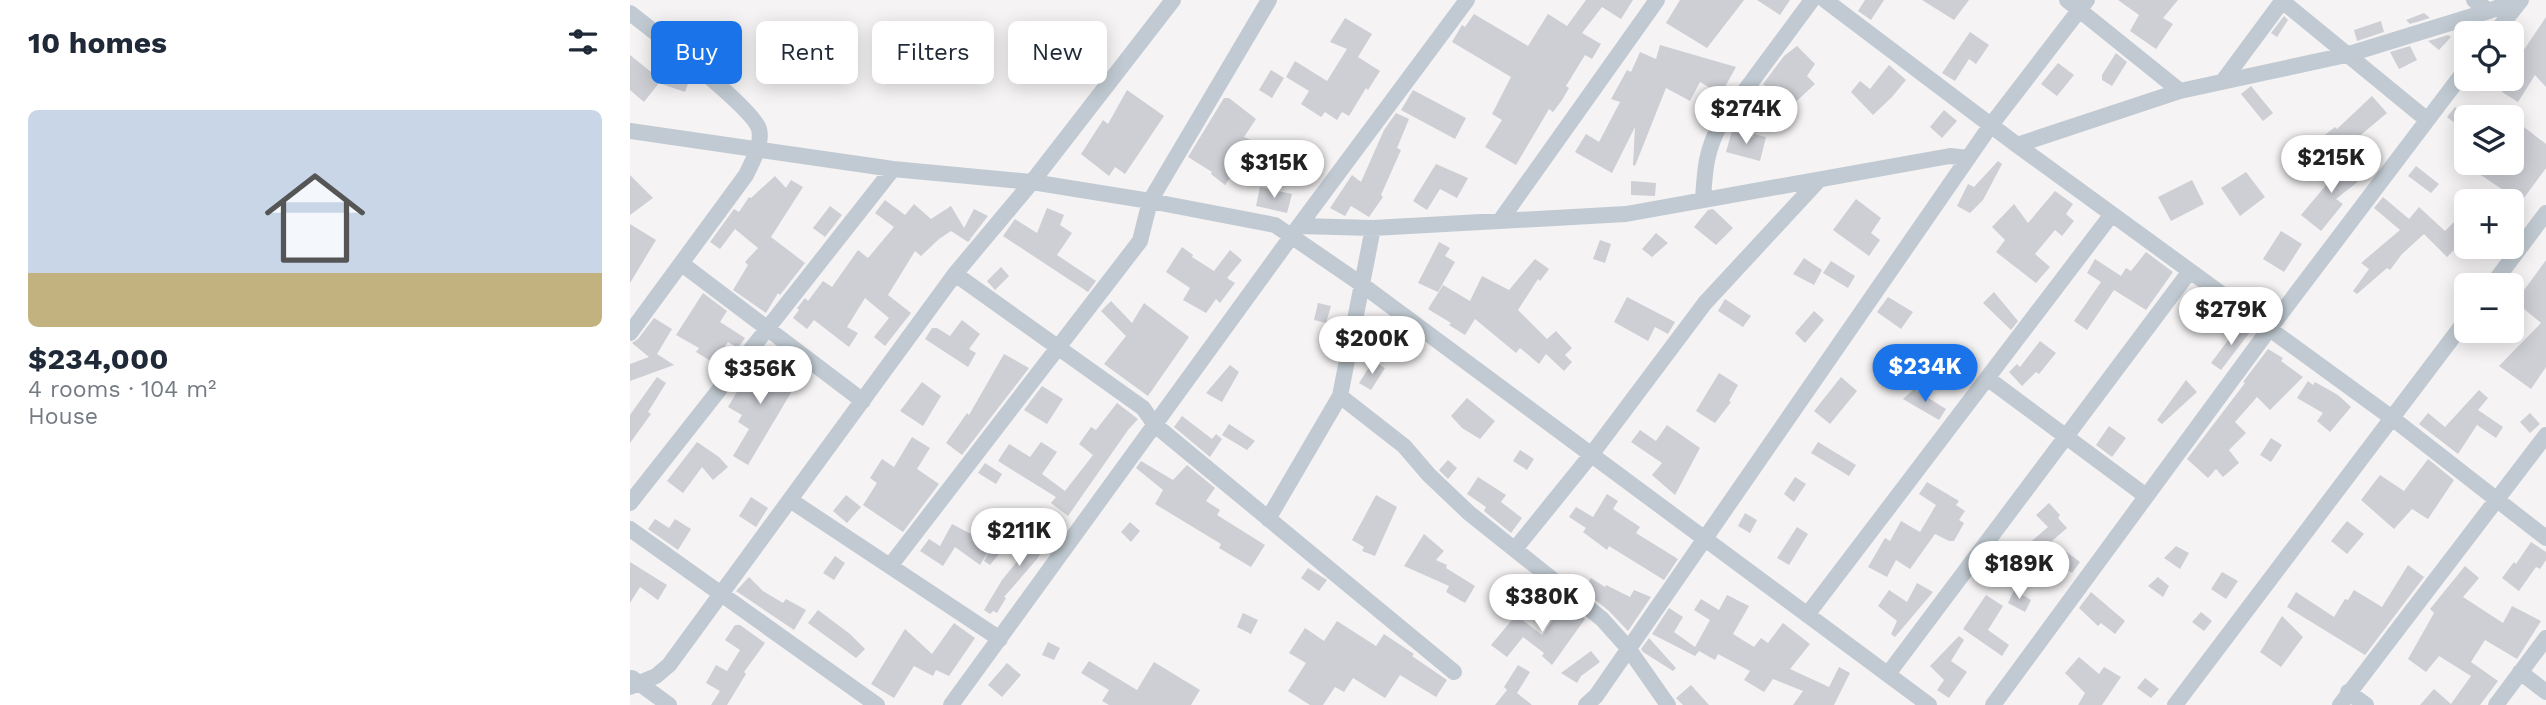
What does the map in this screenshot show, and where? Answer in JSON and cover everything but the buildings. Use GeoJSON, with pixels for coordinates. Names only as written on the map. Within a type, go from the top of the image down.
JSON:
{"type":"FeatureCollection","features":[{"type":"Feature","properties":{"kind":"street"},"geometry":{"type":"LineString","coordinates":[[633,683],[656,676],[669,665],[954,274],[1032,182],[1172,0]]}},
{"type":"Feature","properties":{"kind":"street"},"geometry":{"type":"LineString","coordinates":[[890,566],[1140,242],[1150,201],[1269,0]]}},
{"type":"Feature","properties":{"kind":"street"},"geometry":{"type":"LineString","coordinates":[[951,705],[1295,231],[1467,0]]}},
{"type":"Feature","properties":{"kind":"street"},"geometry":{"type":"LineString","coordinates":[[1500,221],[1657,0]]}},
{"type":"Feature","properties":{"kind":"street"},"geometry":{"type":"LineString","coordinates":[[1703,199],[1705,162],[1710,144],[1721,123],[1812,0]]}},
{"type":"Feature","properties":{"kind":"street"},"geometry":{"type":"LineString","coordinates":[[1825,0],[2017,145],[2392,418],[2546,538]]}},
{"type":"Feature","properties":{"kind":"street"},"geometry":{"type":"LineString","coordinates":[[2473,0],[2489,11]]}},
{"type":"Feature","properties":{"kind":"street"},"geometry":{"type":"LineString","coordinates":[[2017,145],[2180,91],[2346,55],[2519,0]]}},
{"type":"Feature","properties":{"kind":"street"},"geometry":{"type":"LineString","coordinates":[[2504,21],[2519,0]]}},
{"type":"Feature","properties":{"kind":"street"},"geometry":{"type":"LineString","coordinates":[[2223,81],[2283,1],[2426,119]]}},
{"type":"Feature","properties":{"kind":"street"},"geometry":{"type":"LineString","coordinates":[[1587,705],[2078,3],[2180,91]]}},
{"type":"Feature","properties":{"kind":"street"},"geometry":{"type":"LineString","coordinates":[[630,13],[727,92],[751,116],[759,129],[757,149],[746,175],[630,333]]}},
{"type":"Feature","properties":{"kind":"street"},"geometry":{"type":"LineString","coordinates":[[1993,705],[2270,328],[2454,84]]}},
{"type":"Feature","properties":{"kind":"street"},"geometry":{"type":"LineString","coordinates":[[630,131],[893,169],[1032,182],[1150,201],[1295,231],[1626,214],[1950,156],[1968,158]]}},
{"type":"Feature","properties":{"kind":"street"},"geometry":{"type":"LineString","coordinates":[[630,503],[893,169]]}},
{"type":"Feature","properties":{"kind":"street"},"geometry":{"type":"LineString","coordinates":[[1515,549],[1591,455],[1705,303],[1818,181]]}},
{"type":"Feature","properties":{"kind":"street"},"geometry":{"type":"LineString","coordinates":[[2501,273],[2546,214]]}},
{"type":"Feature","properties":{"kind":"street"},"geometry":{"type":"LineString","coordinates":[[1807,615],[2112,215]]}},
{"type":"Feature","properties":{"kind":"street"},"geometry":{"type":"LineString","coordinates":[[1268,519],[1340,396],[1373,228]]}},
{"type":"Feature","properties":{"kind":"street"},"geometry":{"type":"LineString","coordinates":[[1295,231],[1361,284],[1929,705]]}},
{"type":"Feature","properties":{"kind":"street"},"geometry":{"type":"LineString","coordinates":[[682,264],[863,401]]}},
{"type":"Feature","properties":{"kind":"street"},"geometry":{"type":"LineString","coordinates":[[1888,674],[2190,271]]}},
{"type":"Feature","properties":{"kind":"street"},"geometry":{"type":"LineString","coordinates":[[954,274],[1143,408],[1155,425],[1454,671]]}},
{"type":"Feature","properties":{"kind":"street"},"geometry":{"type":"LineString","coordinates":[[2175,705],[2454,336]]}},
{"type":"Feature","properties":{"kind":"street"},"geometry":{"type":"LineString","coordinates":[[1987,378],[2146,496]]}},
{"type":"Feature","properties":{"kind":"street"},"geometry":{"type":"LineString","coordinates":[[1340,396],[1404,446],[1453,498],[1602,619],[1628,649],[1668,705]]}},
{"type":"Feature","properties":{"kind":"street"},"geometry":{"type":"LineString","coordinates":[[2366,705],[2344,698],[2546,435]]}},
{"type":"Feature","properties":{"kind":"street"},"geometry":{"type":"LineString","coordinates":[[790,500],[1000,639]]}},
{"type":"Feature","properties":{"kind":"street"},"geometry":{"type":"LineString","coordinates":[[630,530],[877,705]]}},
{"type":"Feature","properties":{"kind":"street"},"geometry":{"type":"LineString","coordinates":[[2496,705],[2546,638]]}},
{"type":"Feature","properties":{"kind":"street"},"geometry":{"type":"LineString","coordinates":[[2519,672],[2546,692]]}},
{"type":"Feature","properties":{"kind":"street"},"geometry":{"type":"LineString","coordinates":[[633,683],[669,705]]}}]}
